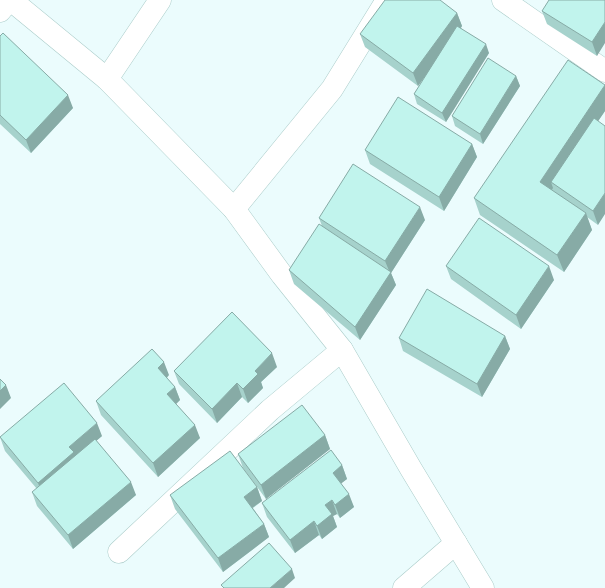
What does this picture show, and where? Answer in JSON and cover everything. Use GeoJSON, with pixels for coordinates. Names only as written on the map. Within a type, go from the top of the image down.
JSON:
{"type":"FeatureCollection","features":[{"type":"Feature","properties":{"kind":"street"},"geometry":{"type":"LineString","coordinates":[[0,11],[10,0],[107,79],[234,209],[282,275],[342,350],[483,588]]}},
{"type":"Feature","properties":{"kind":"street"},"geometry":{"type":"LineString","coordinates":[[107,79],[160,0]]}},
{"type":"Feature","properties":{"kind":"street"},"geometry":{"type":"LineString","coordinates":[[234,209],[332,89],[387,0]]}},
{"type":"Feature","properties":{"kind":"street"},"geometry":{"type":"LineString","coordinates":[[503,0],[605,71]]}},
{"type":"Feature","properties":{"kind":"street"},"geometry":{"type":"LineString","coordinates":[[119,552],[270,410],[342,350]]}},
{"type":"Feature","properties":{"kind":"street"},"geometry":{"type":"LineString","coordinates":[[404,588],[456,543]]}},
{"type":"Feature","properties":{"kind":"building"},"geometry":{"type":"Polygon","coordinates":[[[385,0],[440,0],[457,13],[413,73],[360,34],[385,0]]]}},
{"type":"Feature","properties":{"kind":"building"},"geometry":{"type":"Polygon","coordinates":[[[549,0],[605,0],[605,22],[592,42],[542,11],[549,0]]]}},
{"type":"Feature","properties":{"kind":"building"},"geometry":{"type":"Polygon","coordinates":[[[457,26],[486,44],[442,113],[414,94],[457,26]]]}},
{"type":"Feature","properties":{"kind":"building"},"geometry":{"type":"Polygon","coordinates":[[[3,33],[68,95],[26,140],[0,115],[0,36],[3,33]]]}},
{"type":"Feature","properties":{"kind":"building"},"geometry":{"type":"Polygon","coordinates":[[[488,58],[516,76],[480,134],[452,116],[488,58]]]}},
{"type":"Feature","properties":{"kind":"building"},"geometry":{"type":"Polygon","coordinates":[[[568,60],[605,85],[540,182],[586,213],[557,255],[474,198],[568,60]]]}},
{"type":"Feature","properties":{"kind":"building"},"geometry":{"type":"Polygon","coordinates":[[[398,97],[472,144],[439,197],[365,150],[398,97]]]}},
{"type":"Feature","properties":{"kind":"building"},"geometry":{"type":"Polygon","coordinates":[[[594,118],[605,126],[605,193],[593,211],[551,182],[594,118]]]}},
{"type":"Feature","properties":{"kind":"building"},"geometry":{"type":"Polygon","coordinates":[[[353,164],[420,207],[385,261],[319,218],[353,164]]]}},
{"type":"Feature","properties":{"kind":"building"},"geometry":{"type":"Polygon","coordinates":[[[479,218],[549,266],[516,315],[446,266],[479,218]]]}},
{"type":"Feature","properties":{"kind":"building"},"geometry":{"type":"Polygon","coordinates":[[[319,224],[391,272],[355,327],[289,270],[319,224]]]}},
{"type":"Feature","properties":{"kind":"building"},"geometry":{"type":"Polygon","coordinates":[[[427,289],[505,336],[477,384],[399,338],[427,289]]]}},
{"type":"Feature","properties":{"kind":"building"},"geometry":{"type":"Polygon","coordinates":[[[232,312],[272,353],[255,371],[258,374],[243,389],[237,383],[212,409],[174,371],[232,312]]]}},
{"type":"Feature","properties":{"kind":"building"},"geometry":{"type":"Polygon","coordinates":[[[152,349],[164,362],[158,368],[175,387],[167,394],[195,425],[153,463],[96,401],[152,349]]]}},
{"type":"Feature","properties":{"kind":"building"},"geometry":{"type":"Polygon","coordinates":[[[0,379],[6,385],[0,391],[0,379]]]}},
{"type":"Feature","properties":{"kind":"building"},"geometry":{"type":"Polygon","coordinates":[[[64,383],[97,423],[69,447],[74,452],[38,483],[0,437],[64,383]]]}},
{"type":"Feature","properties":{"kind":"building"},"geometry":{"type":"Polygon","coordinates":[[[302,405],[325,435],[261,485],[238,454],[302,405]]]}},
{"type":"Feature","properties":{"kind":"building"},"geometry":{"type":"Polygon","coordinates":[[[95,439],[131,482],[68,535],[32,492],[95,439]]]}},
{"type":"Feature","properties":{"kind":"building"},"geometry":{"type":"Polygon","coordinates":[[[331,450],[342,465],[333,473],[349,494],[335,505],[332,500],[325,505],[332,514],[317,526],[314,521],[290,540],[262,503],[331,450]]]}},
{"type":"Feature","properties":{"kind":"building"},"geometry":{"type":"Polygon","coordinates":[[[230,451],[257,487],[244,497],[264,524],[218,558],[170,495],[230,451]]]}},
{"type":"Feature","properties":{"kind":"building"},"geometry":{"type":"Polygon","coordinates":[[[269,543],[292,569],[270,588],[224,588],[221,585],[269,543]]]}}]}
